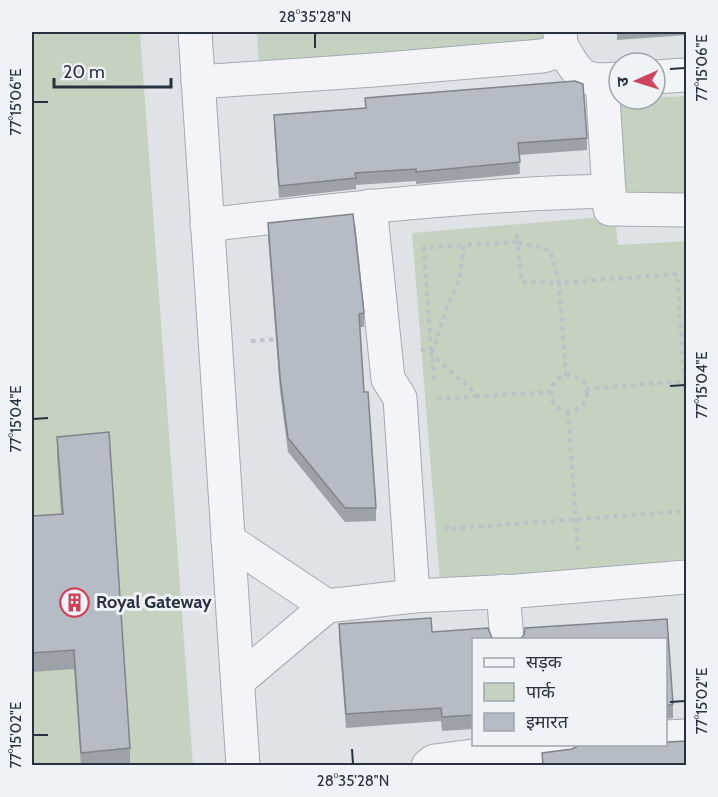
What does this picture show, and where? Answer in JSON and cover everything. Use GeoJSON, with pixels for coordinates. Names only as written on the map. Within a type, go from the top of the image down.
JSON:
{"type":"FeatureCollection","features":[{"type":"Feature","properties":{"kind":"street"},"geometry":{"type":"LineString","coordinates":[[195,32],[243,765]]}},
{"type":"Feature","properties":{"kind":"street"},"geometry":{"type":"LineString","coordinates":[[198,82],[511,60],[553,53],[560,38]]}},
{"type":"Feature","properties":{"kind":"street"},"geometry":{"type":"LineString","coordinates":[[560,38],[581,76],[591,80],[607,80]]}},
{"type":"Feature","properties":{"kind":"street"},"geometry":{"type":"LineString","coordinates":[[667,76],[687,75]]}},
{"type":"Feature","properties":{"kind":"street"},"geometry":{"type":"LineString","coordinates":[[610,111],[610,209],[687,210]]}},
{"type":"Feature","properties":{"kind":"street"},"geometry":{"type":"LineString","coordinates":[[207,225],[370,206],[543,192],[609,191]]}},
{"type":"Feature","properties":{"kind":"street"},"geometry":{"type":"LineString","coordinates":[[370,206],[388,379],[400,398],[413,596]]}},
{"type":"Feature","properties":{"kind":"street"},"geometry":{"type":"LineString","coordinates":[[228,540],[327,606]]}},
{"type":"Feature","properties":{"kind":"street"},"geometry":{"type":"LineString","coordinates":[[238,681],[327,606],[413,596],[687,577]]}},
{"type":"Feature","properties":{"kind":"street"},"geometry":{"type":"LineString","coordinates":[[503,591],[507,638]]}},
{"type":"Feature","properties":{"kind":"street"},"geometry":{"type":"LineString","coordinates":[[667,737],[687,736]]}},
{"type":"Feature","properties":{"kind":"street"},"geometry":{"type":"LineString","coordinates":[[428,765],[434,761],[514,747],[533,746]]}},
{"type":"Feature","properties":{"kind":"path"},"geometry":{"type":"LineString","coordinates":[[517,242],[522,282],[559,283],[677,274],[687,404]]}},
{"type":"Feature","properties":{"kind":"path"},"geometry":{"type":"LineString","coordinates":[[478,396],[435,400],[424,248],[517,242],[550,250],[559,283],[566,376]]}},
{"type":"Feature","properties":{"kind":"path"},"geometry":{"type":"LineString","coordinates":[[432,354],[448,304],[459,280],[464,245]]}},
{"type":"Feature","properties":{"kind":"path"},"geometry":{"type":"LineString","coordinates":[[566,376],[579,378],[586,389],[587,397],[576,409],[567,411],[559,408],[551,392],[553,384],[559,378],[566,376]]}},
{"type":"Feature","properties":{"kind":"path"},"geometry":{"type":"LineString","coordinates":[[586,389],[686,381]]}},
{"type":"Feature","properties":{"kind":"path"},"geometry":{"type":"LineString","coordinates":[[567,411],[581,586]]}},
{"type":"Feature","properties":{"kind":"path"},"geometry":{"type":"LineString","coordinates":[[446,517],[447,529],[687,511]]}},
{"type":"Feature","properties":{"kind":"green space"},"geometry":{"type":"Polygon","coordinates":[[[32,32],[140,32],[193,765],[32,765],[32,32]]]}},
{"type":"Feature","properties":{"kind":"green space"},"geometry":{"type":"Polygon","coordinates":[[[257,32],[566,32],[535,54],[259,74],[257,32]]]}},
{"type":"Feature","properties":{"kind":"green space"},"geometry":{"type":"Polygon","coordinates":[[[686,96],[686,198],[625,202],[619,111],[667,111],[667,97],[686,96]]]}},
{"type":"Feature","properties":{"kind":"green space"},"geometry":{"type":"Polygon","coordinates":[[[615,216],[618,245],[686,241],[686,559],[579,571],[440,582],[412,233],[615,216]]]}},
{"type":"Feature","properties":{"kind":"building"},"geometry":{"type":"Polygon","coordinates":[[[575,81],[583,84],[587,138],[518,143],[520,162],[416,172],[416,169],[355,173],[356,178],[279,186],[274,115],[366,108],[365,98],[575,81]]]}},
{"type":"Feature","properties":{"kind":"building"},"geometry":{"type":"Polygon","coordinates":[[[353,214],[364,313],[359,314],[364,392],[368,392],[376,508],[345,508],[288,438],[280,377],[268,223],[353,214]]]}},
{"type":"Feature","properties":{"kind":"building","name":"Royal Gateway"},"geometry":{"type":"Polygon","coordinates":[[[109,432],[130,748],[81,753],[74,650],[32,653],[32,516],[63,514],[57,437],[109,432]]]}},
{"type":"Feature","properties":{"kind":"building"},"geometry":{"type":"Polygon","coordinates":[[[431,618],[432,632],[488,628],[492,638],[472,638],[472,715],[442,717],[441,708],[346,714],[339,624],[431,618]]]}},
{"type":"Feature","properties":{"kind":"building"},"geometry":{"type":"Polygon","coordinates":[[[667,619],[673,704],[667,706],[667,638],[521,638],[525,628],[667,619]]]}},
{"type":"Feature","properties":{"kind":"building"},"geometry":{"type":"Polygon","coordinates":[[[687,741],[687,765],[543,765],[542,753],[578,746],[667,746],[667,742],[687,741]]]}},
{"type":"Feature","properties":{"kind":"place","name":"Royal Gateway"},"geometry":{"type":"Point","coordinates":[75,602]}}]}
